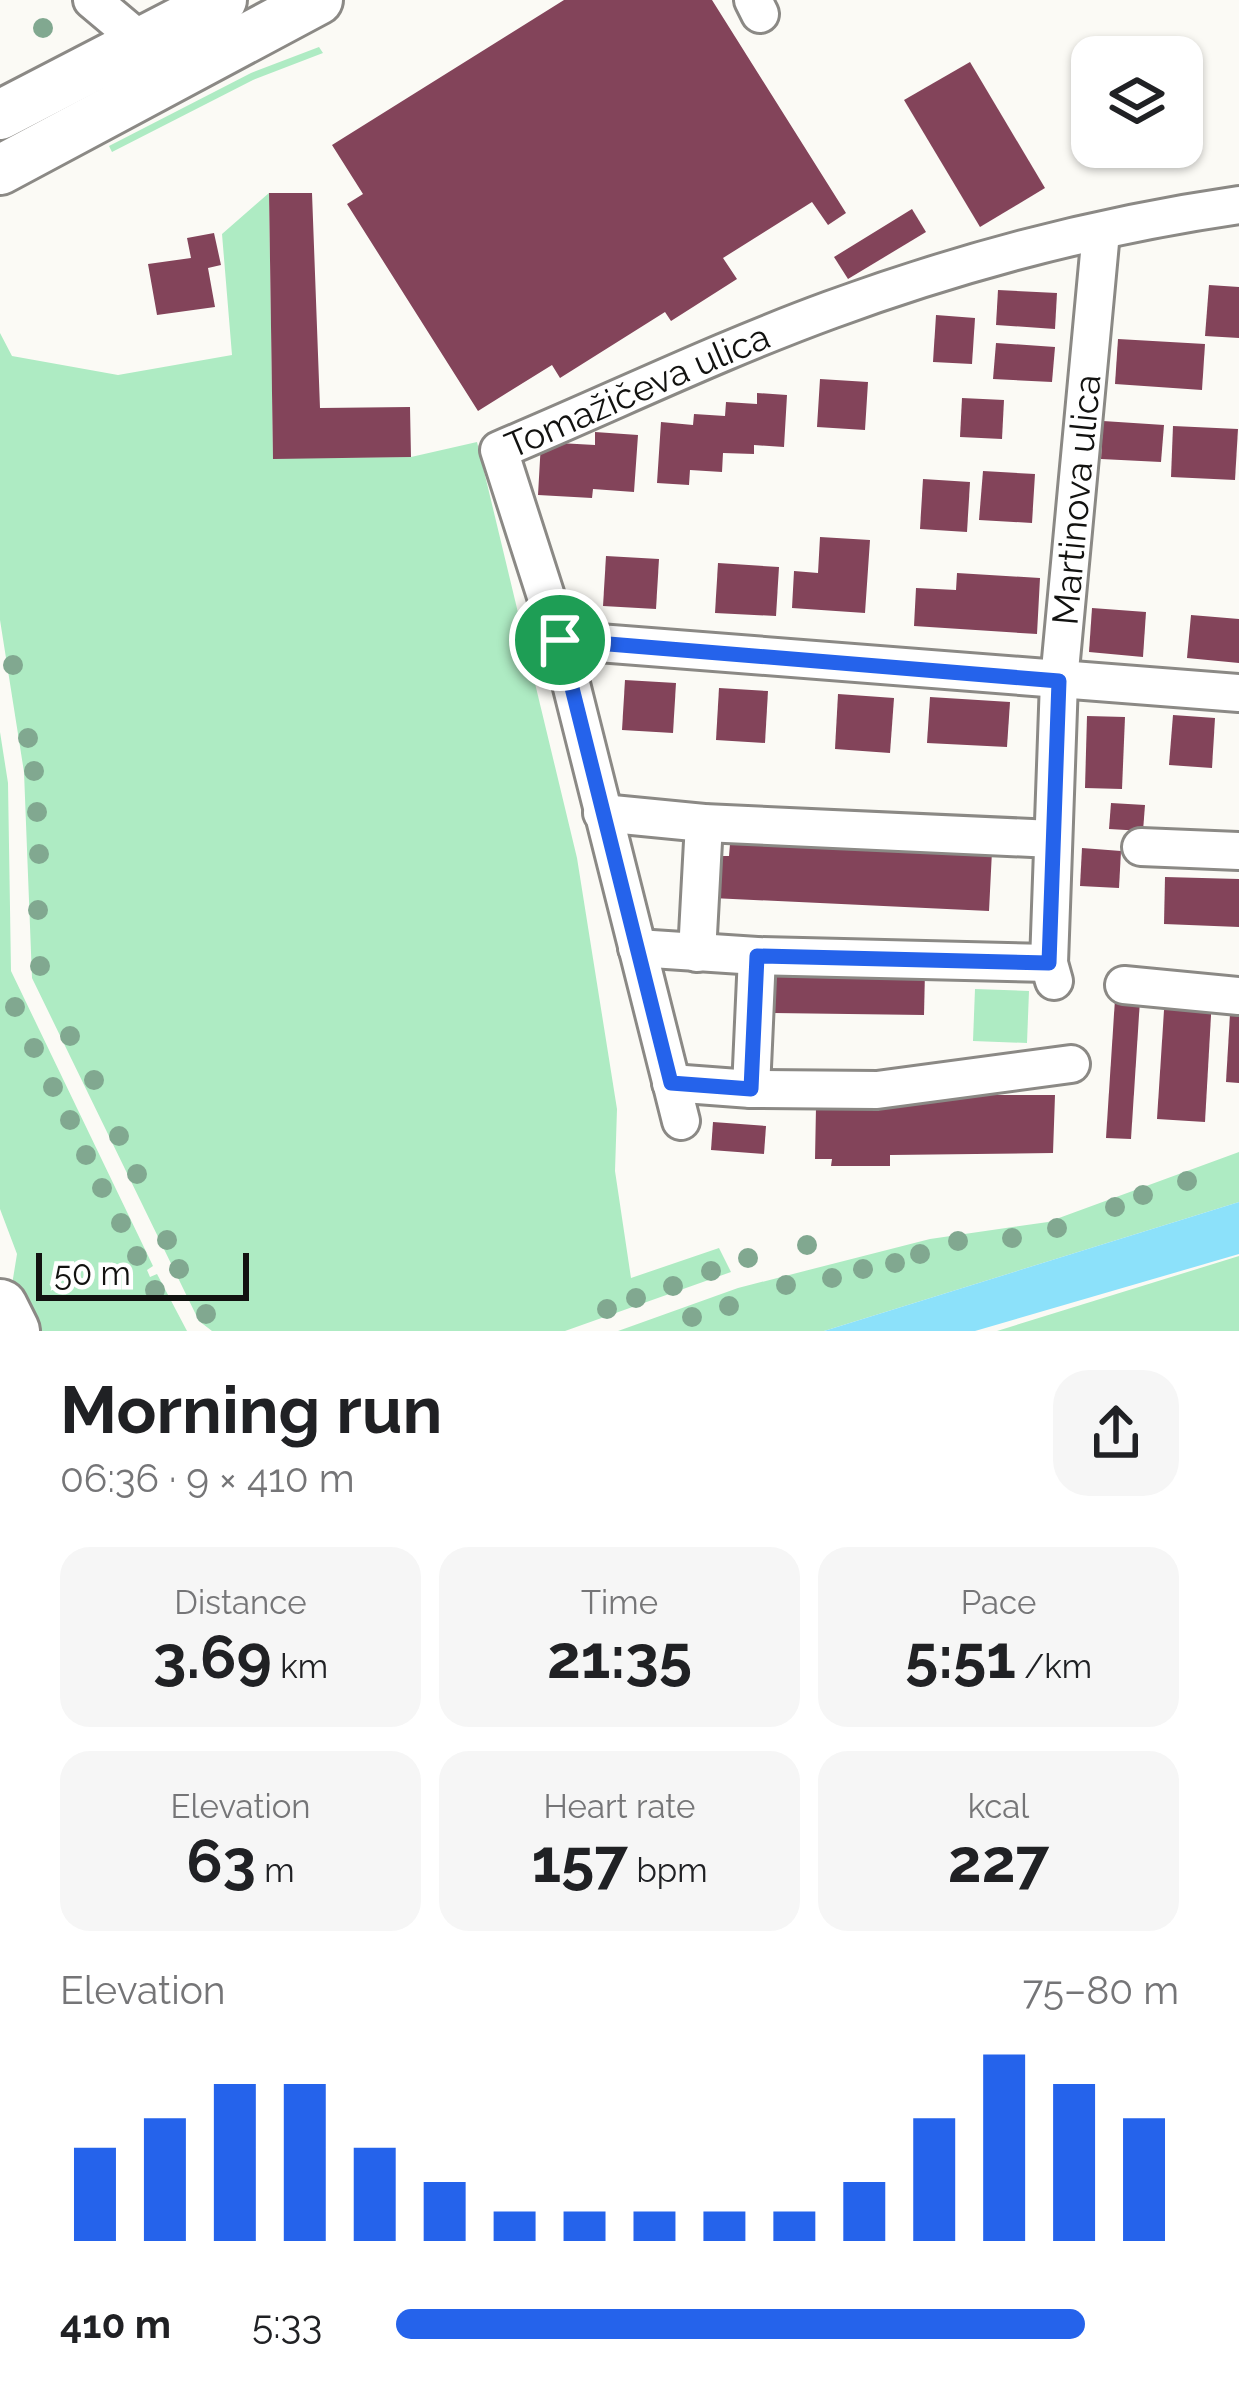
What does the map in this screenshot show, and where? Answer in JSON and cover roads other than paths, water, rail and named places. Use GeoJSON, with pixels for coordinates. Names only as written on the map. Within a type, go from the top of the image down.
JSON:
{"type":"FeatureCollection","features":[{"type":"Feature","properties":{"kind":"highway"},"geometry":{"type":"LineString","coordinates":[[0,1307],[13,1331]]}},
{"type":"Feature","properties":{"kind":"main road"},"geometry":{"type":"LineString","coordinates":[[0,115],[222,0]]}},
{"type":"Feature","properties":{"kind":"main road"},"geometry":{"type":"LineString","coordinates":[[0,170],[318,0]]}},
{"type":"Feature","properties":{"kind":"street"},"geometry":{"type":"LineString","coordinates":[[92,0],[142,42]]}},
{"type":"Feature","properties":{"kind":"street","name":"Tomažičeva ulica"},"geometry":{"type":"LineString","coordinates":[[681,1121],[560,640],[500,450],[828,311],[963,266],[1100,232],[1239,205]]}},
{"type":"Feature","properties":{"kind":"street","name":"Martinova ulica"},"geometry":{"type":"LineString","coordinates":[[637,948],[1052,972],[1059,681],[1100,232]]}},
{"type":"Feature","properties":{"kind":"street"},"geometry":{"type":"LineString","coordinates":[[560,640],[1239,693]]}},
{"type":"Feature","properties":{"kind":"street"},"geometry":{"type":"LineString","coordinates":[[602,813],[704,823],[1053,839]]}},
{"type":"Feature","properties":{"kind":"street"},"geometry":{"type":"LineString","coordinates":[[697,953],[704,823]]}},
{"type":"Feature","properties":{"kind":"street"},"geometry":{"type":"LineString","coordinates":[[1141,847],[1239,851]]}},
{"type":"Feature","properties":{"kind":"street"},"geometry":{"type":"LineString","coordinates":[[751,1089],[757,956]]}},
{"type":"Feature","properties":{"kind":"street"},"geometry":{"type":"LineString","coordinates":[[1124,985],[1239,996]]}},
{"type":"Feature","properties":{"kind":"street"},"geometry":{"type":"LineString","coordinates":[[671,1083],[878,1090],[1071,1064]]}},
{"type":"Feature","properties":{"kind":"water"},"geometry":{"type":"Polygon","coordinates":[[[1239,1202],[1239,1254],[975,1331],[824,1331],[1239,1202]]]}}]}
